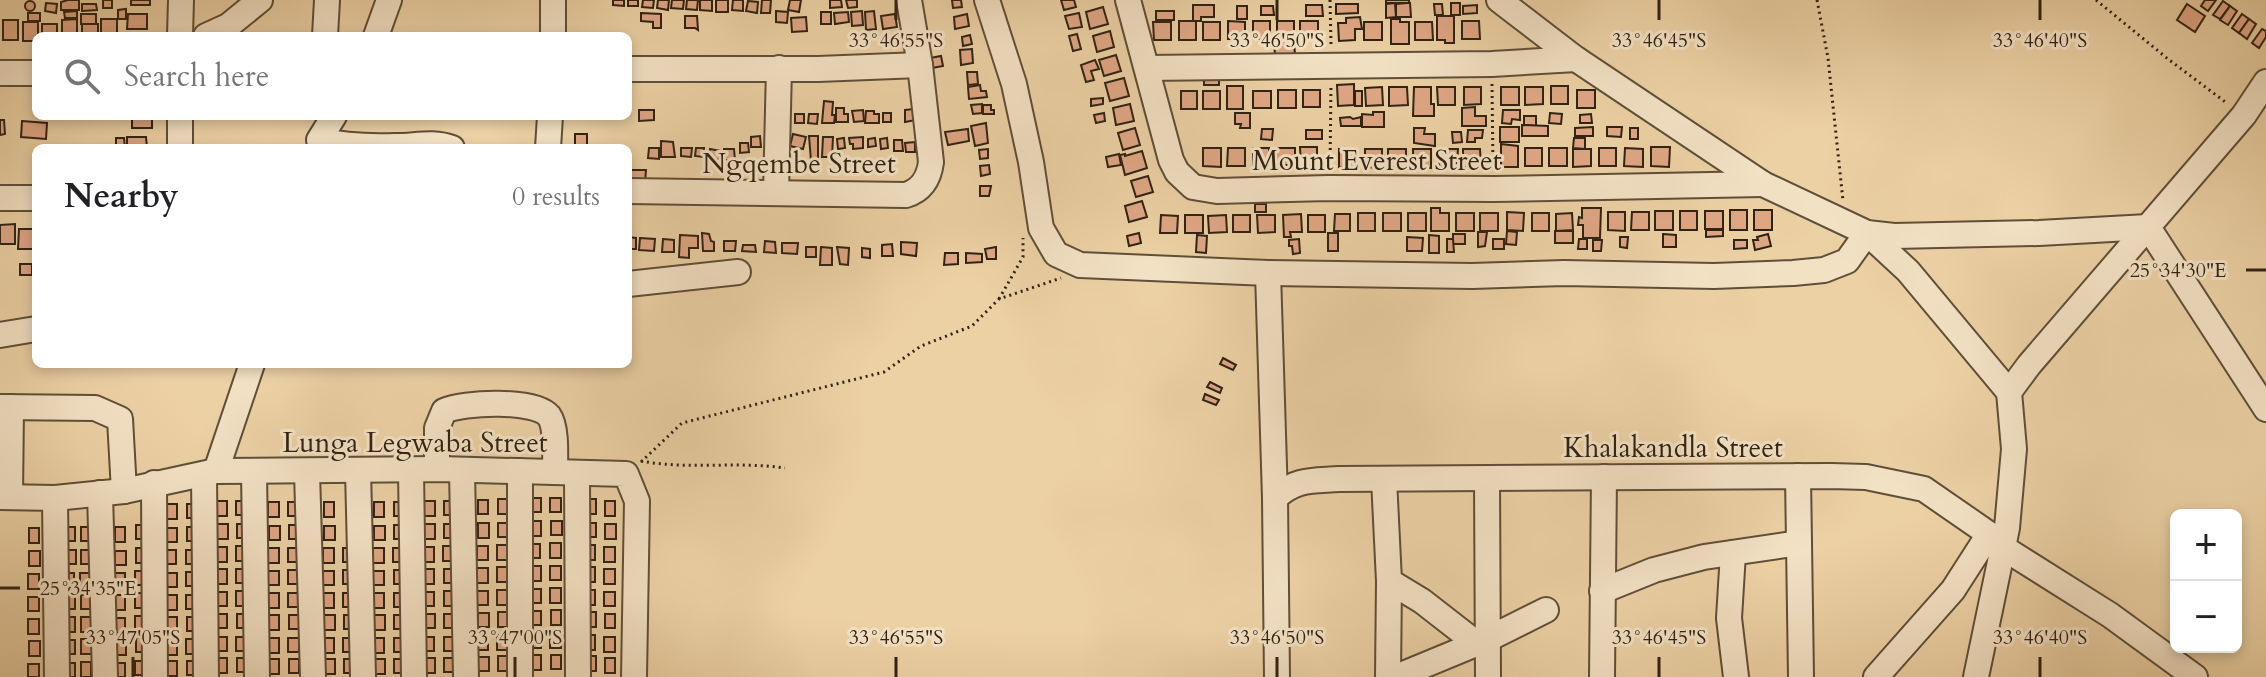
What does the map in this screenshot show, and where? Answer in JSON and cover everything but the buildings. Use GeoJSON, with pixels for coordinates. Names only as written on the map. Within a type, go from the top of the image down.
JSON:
{"type":"FeatureCollection","features":[{"type":"Feature","properties":{"kind":"street"},"geometry":{"type":"LineString","coordinates":[[180,32],[181,0]]}},
{"type":"Feature","properties":{"kind":"street"},"geometry":{"type":"LineString","coordinates":[[215,32],[228,26],[260,0]]}},
{"type":"Feature","properties":{"kind":"street"},"geometry":{"type":"LineString","coordinates":[[325,32],[327,0]]}},
{"type":"Feature","properties":{"kind":"street"},"geometry":{"type":"LineString","coordinates":[[377,32],[389,0]]}},
{"type":"Feature","properties":{"kind":"street"},"geometry":{"type":"LineString","coordinates":[[553,0],[553,32]]}},
{"type":"Feature","properties":{"kind":"street","name":"Ngqembe Street"},"geometry":{"type":"LineString","coordinates":[[632,191],[906,195],[916,192],[930,174],[931,162],[909,0]]}},
{"type":"Feature","properties":{"kind":"street"},"geometry":{"type":"LineString","coordinates":[[987,0],[1014,84],[1041,228],[1056,254],[1080,265],[1268,273],[1472,276],[1793,273],[1824,270],[1847,261],[1867,233]]}},
{"type":"Feature","properties":{"kind":"street","name":"Mount Everest Street"},"geometry":{"type":"LineString","coordinates":[[1128,0],[1171,160],[1177,172],[1193,187],[1217,191],[1763,184]]}},
{"type":"Feature","properties":{"kind":"street"},"geometry":{"type":"LineString","coordinates":[[1499,0],[1576,59],[1763,184],[1867,233],[1908,271],[2009,392],[2014,449],[2007,528],[1876,677]]}},
{"type":"Feature","properties":{"kind":"street"},"geometry":{"type":"LineString","coordinates":[[1147,68],[1492,64],[1576,59]]}},
{"type":"Feature","properties":{"kind":"street"},"geometry":{"type":"LineString","coordinates":[[632,69],[920,65]]}},
{"type":"Feature","properties":{"kind":"street"},"geometry":{"type":"LineString","coordinates":[[776,193],[779,68]]}},
{"type":"Feature","properties":{"kind":"street"},"geometry":{"type":"LineString","coordinates":[[0,73],[32,73]]}},
{"type":"Feature","properties":{"kind":"street"},"geometry":{"type":"LineString","coordinates":[[2009,392],[2244,115],[2266,82]]}},
{"type":"Feature","properties":{"kind":"street"},"geometry":{"type":"LineString","coordinates":[[180,120],[180,144]]}},
{"type":"Feature","properties":{"kind":"street"},"geometry":{"type":"LineString","coordinates":[[548,144],[550,120]]}},
{"type":"Feature","properties":{"kind":"street"},"geometry":{"type":"LineString","coordinates":[[319,135],[343,144]]}},
{"type":"Feature","properties":{"kind":"street"},"geometry":{"type":"LineString","coordinates":[[0,198],[32,198]]}},
{"type":"Feature","properties":{"kind":"street"},"geometry":{"type":"LineString","coordinates":[[1867,233],[1894,236],[2148,227]]}},
{"type":"Feature","properties":{"kind":"street"},"geometry":{"type":"LineString","coordinates":[[2148,227],[2266,409]]}},
{"type":"Feature","properties":{"kind":"street"},"geometry":{"type":"LineString","coordinates":[[632,284],[738,272]]}},
{"type":"Feature","properties":{"kind":"street"},"geometry":{"type":"LineString","coordinates":[[1268,273],[1277,677]]}},
{"type":"Feature","properties":{"kind":"street"},"geometry":{"type":"LineString","coordinates":[[0,335],[32,330]]}},
{"type":"Feature","properties":{"kind":"street"},"geometry":{"type":"LineString","coordinates":[[206,677],[210,472],[250,368]]}},
{"type":"Feature","properties":{"kind":"street"},"geometry":{"type":"LineString","coordinates":[[466,677],[451,470],[437,466],[437,428],[444,411],[455,406],[493,403],[542,409],[551,418],[555,444],[566,472],[578,677]]}},
{"type":"Feature","properties":{"kind":"street"},"geometry":{"type":"LineString","coordinates":[[5,497],[6,407],[95,408],[120,419],[112,492],[105,677]]}},
{"type":"Feature","properties":{"kind":"street"},"geometry":{"type":"LineString","coordinates":[[358,470],[363,677]]}},
{"type":"Feature","properties":{"kind":"street"},"geometry":{"type":"LineString","coordinates":[[411,470],[414,677]]}},
{"type":"Feature","properties":{"kind":"street","name":"Lunga Legwaba Street"},"geometry":{"type":"LineString","coordinates":[[5,497],[55,498],[112,492],[210,472],[451,470],[626,474],[637,501],[634,677]]}},
{"type":"Feature","properties":{"kind":"street"},"geometry":{"type":"LineString","coordinates":[[520,471],[520,677]]}},
{"type":"Feature","properties":{"kind":"street"},"geometry":{"type":"LineString","coordinates":[[254,472],[257,677]]}},
{"type":"Feature","properties":{"kind":"street"},"geometry":{"type":"LineString","coordinates":[[307,472],[313,677]]}},
{"type":"Feature","properties":{"kind":"street"},"geometry":{"type":"LineString","coordinates":[[1798,476],[1801,677]]}},
{"type":"Feature","properties":{"kind":"street"},"geometry":{"type":"LineString","coordinates":[[1602,677],[1604,477]]}},
{"type":"Feature","properties":{"kind":"street","name":"Khalakandla Street"},"geometry":{"type":"LineString","coordinates":[[1275,498],[1287,487],[1299,482],[1339,479],[1866,477],[1924,489],[1996,541],[2110,615],[2195,677]]}},
{"type":"Feature","properties":{"kind":"street"},"geometry":{"type":"LineString","coordinates":[[1487,478],[1482,641],[1488,677]]}},
{"type":"Feature","properties":{"kind":"street"},"geometry":{"type":"LineString","coordinates":[[1384,479],[1389,581],[1388,677]]}},
{"type":"Feature","properties":{"kind":"street"},"geometry":{"type":"LineString","coordinates":[[154,483],[155,677]]}},
{"type":"Feature","properties":{"kind":"street"},"geometry":{"type":"LineString","coordinates":[[55,498],[57,677]]}},
{"type":"Feature","properties":{"kind":"street"},"geometry":{"type":"LineString","coordinates":[[1976,677],[1996,541]]}},
{"type":"Feature","properties":{"kind":"street"},"geometry":{"type":"LineString","coordinates":[[1602,591],[1654,570],[1704,557],[1799,543]]}},
{"type":"Feature","properties":{"kind":"street"},"geometry":{"type":"LineString","coordinates":[[1733,553],[1729,618],[1736,677]]}},
{"type":"Feature","properties":{"kind":"street"},"geometry":{"type":"LineString","coordinates":[[1389,581],[1482,641]]}},
{"type":"Feature","properties":{"kind":"street"},"geometry":{"type":"LineString","coordinates":[[1396,677],[1546,610]]}},
{"type":"Feature","properties":{"kind":"path"},"geometry":{"type":"LineString","coordinates":[[1329,188],[1330,0]]}},
{"type":"Feature","properties":{"kind":"path"},"geometry":{"type":"LineString","coordinates":[[1817,0],[1828,58],[1845,221]]}},
{"type":"Feature","properties":{"kind":"path"},"geometry":{"type":"LineString","coordinates":[[2096,0],[2168,59],[2244,115]]}},
{"type":"Feature","properties":{"kind":"path"},"geometry":{"type":"LineString","coordinates":[[1492,64],[1494,189]]}},
{"type":"Feature","properties":{"kind":"path"},"geometry":{"type":"LineString","coordinates":[[785,468],[761,465],[666,466],[641,461],[682,423],[884,372],[921,346],[972,326],[999,299],[1023,257],[1022,233],[1040,212]]}},
{"type":"Feature","properties":{"kind":"path"},"geometry":{"type":"LineString","coordinates":[[999,299],[1072,274],[1080,265]]}}]}
